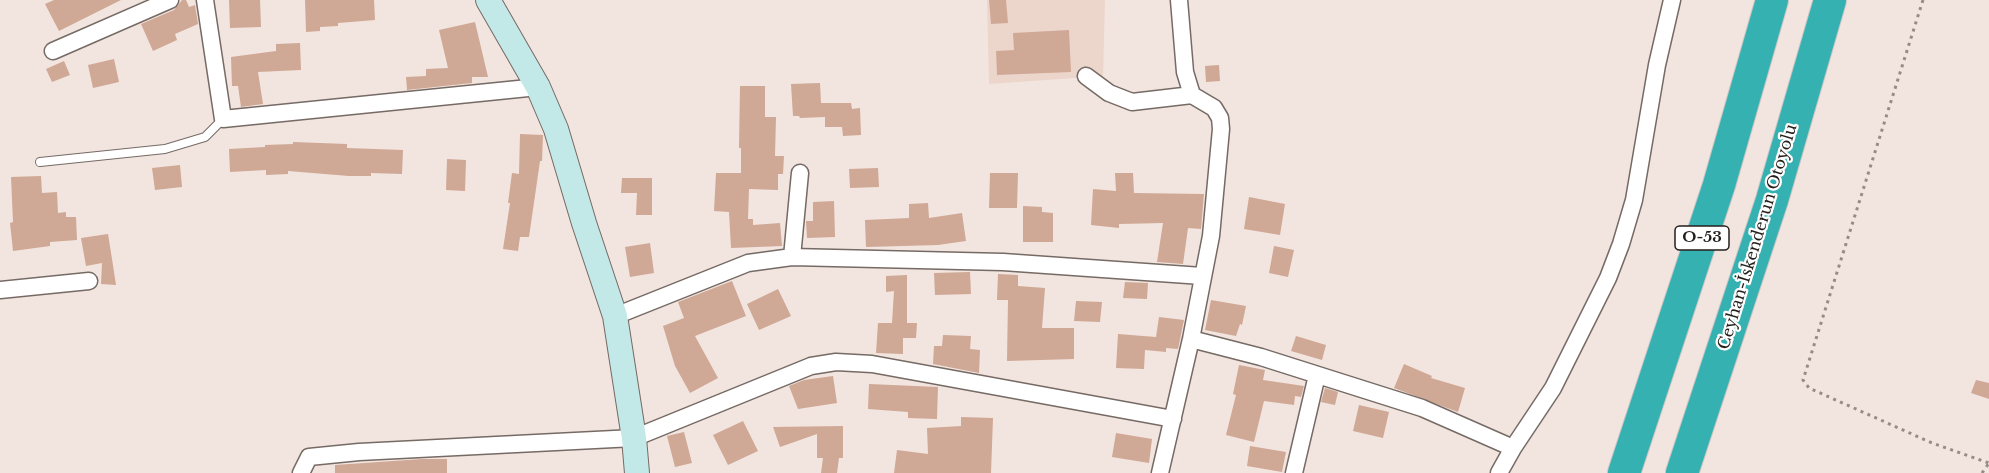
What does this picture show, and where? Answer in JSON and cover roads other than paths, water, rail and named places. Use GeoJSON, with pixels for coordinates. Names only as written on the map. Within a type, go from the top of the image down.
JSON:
{"type":"FeatureCollection","features":[{"type":"Feature","properties":{"kind":"highway","name":"O-53"},"geometry":{"type":"LineString","coordinates":[[1624,473],[1719,185],[1772,0]]}},
{"type":"Feature","properties":{"kind":"highway","name":"Ceyhan-İskenderun Otoyolu"},"geometry":{"type":"LineString","coordinates":[[1682,473],[1772,200],[1830,0]]}},
{"type":"Feature","properties":{"kind":"street"},"geometry":{"type":"LineString","coordinates":[[53,51],[170,0]]}},
{"type":"Feature","properties":{"kind":"street"},"geometry":{"type":"LineString","coordinates":[[204,0],[223,119],[538,87]]}},
{"type":"Feature","properties":{"kind":"street"},"geometry":{"type":"LineString","coordinates":[[488,0],[538,87],[556,129],[615,316],[634,438],[637,473]]}},
{"type":"Feature","properties":{"kind":"street"},"geometry":{"type":"LineString","coordinates":[[1179,0],[1185,72],[1192,95]]}},
{"type":"Feature","properties":{"kind":"street"},"geometry":{"type":"LineString","coordinates":[[1498,473],[1553,388],[1608,278],[1621,244],[1636,190],[1657,65],[1672,0]]}},
{"type":"Feature","properties":{"kind":"street"},"geometry":{"type":"LineString","coordinates":[[1086,76],[1109,93],[1132,102],[1192,95],[1214,108],[1220,118],[1221,129],[1211,236],[1191,339],[1160,473]]}},
{"type":"Feature","properties":{"kind":"street"},"geometry":{"type":"LineString","coordinates":[[792,257],[800,173]]}},
{"type":"Feature","properties":{"kind":"street"},"geometry":{"type":"LineString","coordinates":[[615,316],[748,263],[792,257],[1003,262],[1202,276]]}},
{"type":"Feature","properties":{"kind":"street"},"geometry":{"type":"LineString","coordinates":[[1,288],[89,281]]}},
{"type":"Feature","properties":{"kind":"street"},"geometry":{"type":"LineString","coordinates":[[1191,339],[1261,357],[1422,408],[1513,448]]}},
{"type":"Feature","properties":{"kind":"street"},"geometry":{"type":"LineString","coordinates":[[301,473],[309,457],[359,452],[634,438],[812,366],[836,363],[872,364],[1173,419]]}},
{"type":"Feature","properties":{"kind":"street"},"geometry":{"type":"LineString","coordinates":[[1294,473],[1317,375]]}},
{"type":"Feature","properties":{"kind":"lane"},"geometry":{"type":"LineString","coordinates":[[40,162],[165,149],[205,137],[223,119]]}}]}
